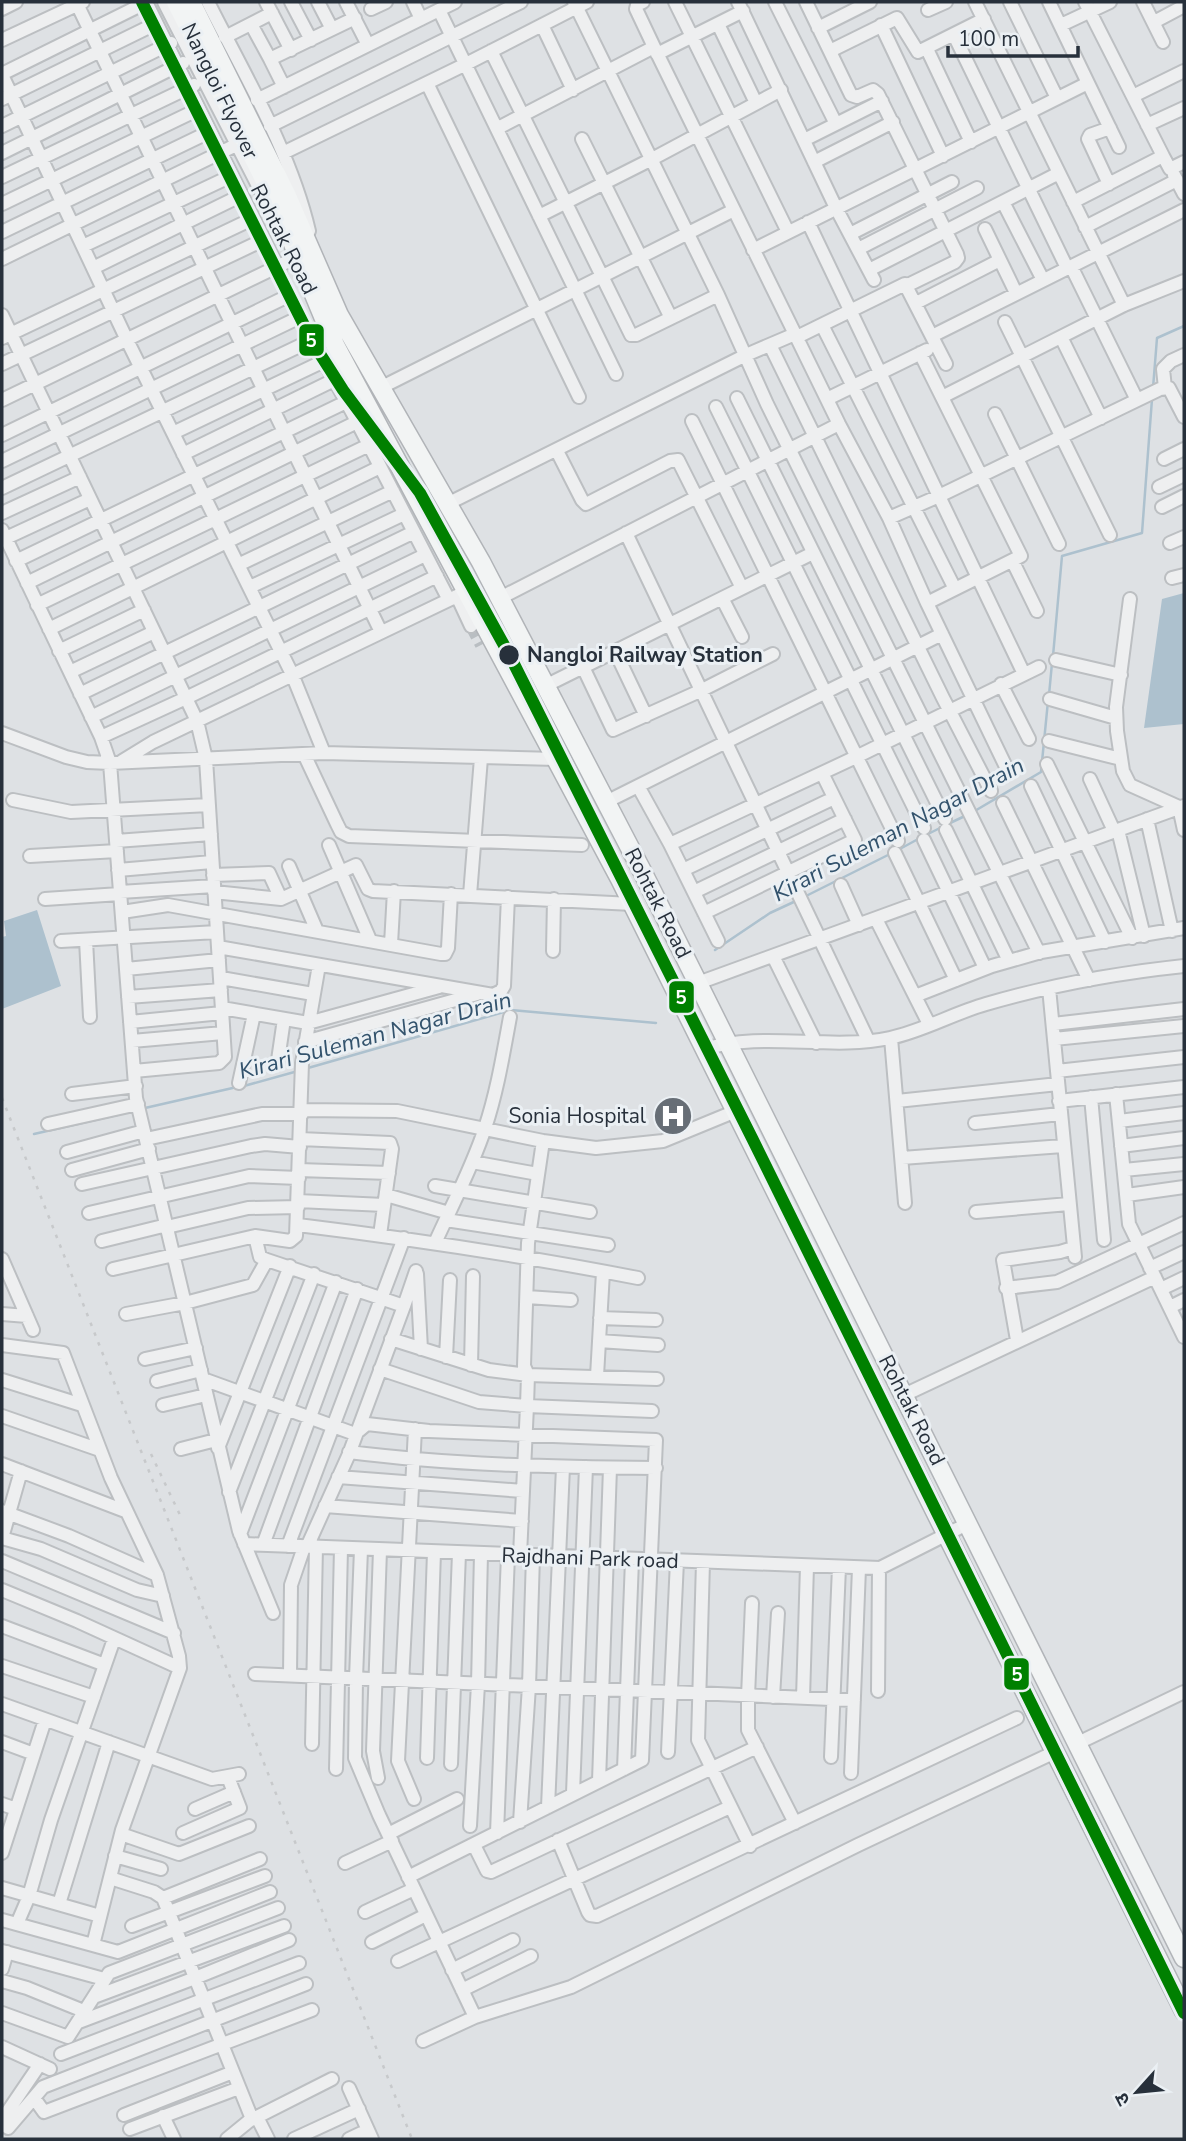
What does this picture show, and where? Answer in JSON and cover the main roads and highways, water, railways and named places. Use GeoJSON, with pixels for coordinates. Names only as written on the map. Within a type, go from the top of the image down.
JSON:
{"type":"FeatureCollection","features":[{"type":"Feature","properties":{"kind":"highway","name":"Nangloi Flyover"},"geometry":{"type":"LineString","coordinates":[[176,2],[282,200]]}},
{"type":"Feature","properties":{"kind":"highway","name":"Nangloi Flyover"},"geometry":{"type":"LineString","coordinates":[[191,2],[306,258]]}},
{"type":"Feature","properties":{"kind":"highway","name":"Rohtak Road"},"geometry":{"type":"LineString","coordinates":[[306,258],[500,598],[586,763],[969,1523],[1184,1958]]}},
{"type":"Feature","properties":{"kind":"highway","name":"Rohtak Road"},"geometry":{"type":"LineString","coordinates":[[306,258],[335,345],[458,595],[560,767],[632,904],[1184,2011]]}},
{"type":"Feature","properties":{"kind":"highway"},"geometry":{"type":"LineString","coordinates":[[560,767],[586,763]]}},
{"type":"Feature","properties":{"kind":"water"},"geometry":{"type":"Polygon","coordinates":[[[1184,593],[1184,724],[1144,728],[1162,599],[1184,593]]]}},
{"type":"Feature","properties":{"kind":"water"},"geometry":{"type":"Polygon","coordinates":[[[37,910],[61,986],[2,1009],[2,937],[6,936],[4,921],[37,910]]]}},
{"type":"Feature","properties":{"kind":"waterway","name":"Kirari Suleman Nagar Drain"},"geometry":{"type":"LineString","coordinates":[[1153,388],[1157,338],[1184,326]]}},
{"type":"Feature","properties":{"kind":"waterway","name":"Kirari Suleman Nagar Drain"},"geometry":{"type":"LineString","coordinates":[[1053,656],[1062,556],[1142,533],[1152,399]]}},
{"type":"Feature","properties":{"kind":"waterway","name":"Kirari Suleman Nagar Drain"},"geometry":{"type":"LineString","coordinates":[[1049,695],[1052,663]]}},
{"type":"Feature","properties":{"kind":"waterway","name":"Kirari Suleman Nagar Drain"},"geometry":{"type":"LineString","coordinates":[[973,812],[1041,772],[1048,701]]}},
{"type":"Feature","properties":{"kind":"waterway","name":"Kirari Suleman Nagar Drain"},"geometry":{"type":"LineString","coordinates":[[948,824],[967,815]]}},
{"type":"Feature","properties":{"kind":"waterway","name":"Kirari Suleman Nagar Drain"},"geometry":{"type":"LineString","coordinates":[[926,835],[942,827]]}},
{"type":"Feature","properties":{"kind":"waterway","name":"Kirari Suleman Nagar Drain"},"geometry":{"type":"LineString","coordinates":[[898,850],[920,838]]}},
{"type":"Feature","properties":{"kind":"waterway","name":"Kirari Suleman Nagar Drain"},"geometry":{"type":"LineString","coordinates":[[804,897],[892,853]]}},
{"type":"Feature","properties":{"kind":"waterway","name":"Kirari Suleman Nagar Drain"},"geometry":{"type":"LineString","coordinates":[[715,950],[770,913],[798,900]]}},
{"type":"Feature","properties":{"kind":"waterway","name":"Kirari Suleman Nagar Drain"},"geometry":{"type":"LineString","coordinates":[[308,1068],[511,1010],[656,1023]]}},
{"type":"Feature","properties":{"kind":"waterway","name":"Kirari Suleman Nagar Drain"},"geometry":{"type":"LineString","coordinates":[[244,1086],[298,1071]]}},
{"type":"Feature","properties":{"kind":"waterway","name":"Kirari Suleman Nagar Drain"},"geometry":{"type":"LineString","coordinates":[[145,1108],[237,1087]]}},
{"type":"Feature","properties":{"kind":"waterway","name":"Kirari Suleman Nagar Drain"},"geometry":{"type":"LineString","coordinates":[[34,1134],[117,1115]]}},
{"type":"Feature","properties":{"kind":"tunnel"},"geometry":{"type":"LineString","coordinates":[[471,626],[481,645]]}},
{"type":"Feature","properties":{"kind":"railway"},"geometry":{"type":"LineString","coordinates":[[2,1098],[412,2139]]}},
{"type":"Feature","properties":{"kind":"railway"},"geometry":{"type":"LineString","coordinates":[[151,1454],[180,1515]]}},
{"type":"Feature","properties":{"kind":"place","name":"Nangloi Railway Station"},"geometry":{"type":"Point","coordinates":[509,655]}},
{"type":"Feature","properties":{"kind":"place","name":"Sonia Hospital"},"geometry":{"type":"Point","coordinates":[673,1116]}}]}
